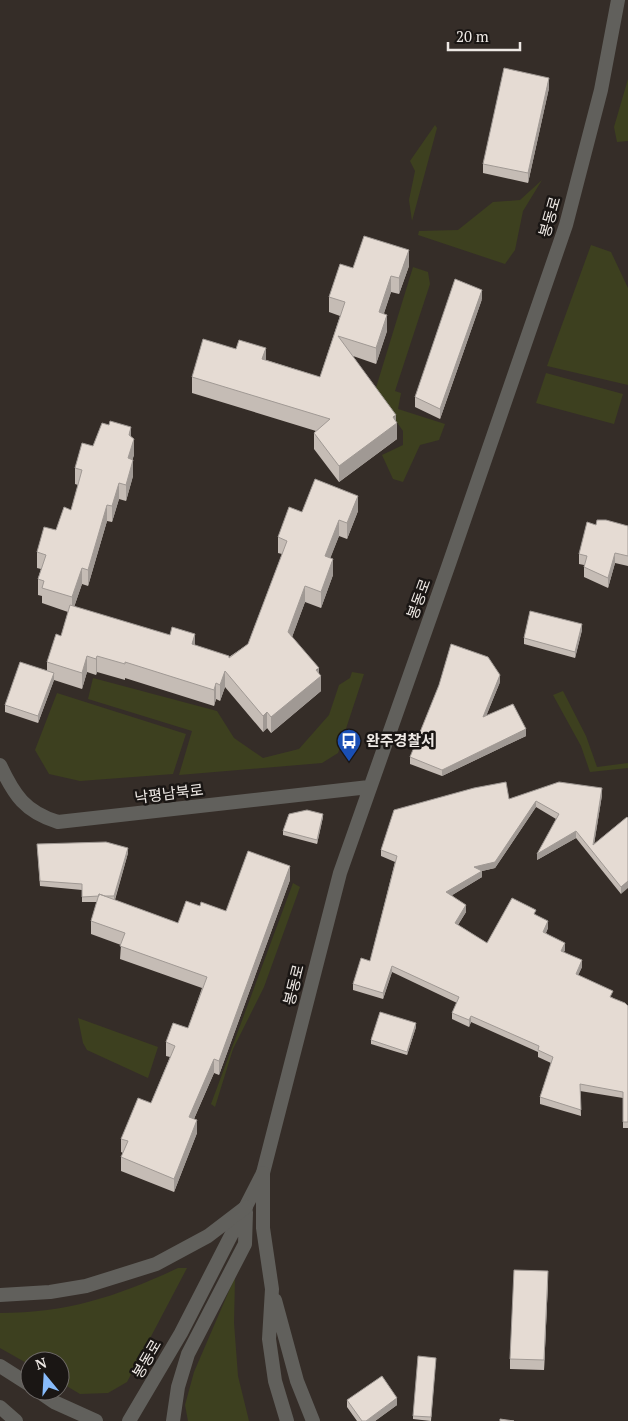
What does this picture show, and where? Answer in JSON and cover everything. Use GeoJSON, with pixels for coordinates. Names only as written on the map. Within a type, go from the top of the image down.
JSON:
{"type":"FeatureCollection","features":[{"type":"Feature","properties":{"kind":"street","name":"봉동로"},"geometry":{"type":"LineString","coordinates":[[129,1421],[181,1333],[263,1173],[340,873],[566,224],[601,90],[618,0]]}},
{"type":"Feature","properties":{"kind":"street","name":"낙평남북로"},"geometry":{"type":"LineString","coordinates":[[0,765],[21,802],[39,816],[58,822],[369,787]]}},
{"type":"Feature","properties":{"kind":"street"},"geometry":{"type":"LineString","coordinates":[[263,1173],[263,1228],[272,1289],[297,1381],[313,1421]]}},
{"type":"Feature","properties":{"kind":"street","name":"봉동로"},"geometry":{"type":"LineString","coordinates":[[173,1421],[178,1387],[188,1354],[245,1244],[246,1207]]}},
{"type":"Feature","properties":{"kind":"street"},"geometry":{"type":"LineString","coordinates":[[0,1296],[50,1292],[86,1286],[156,1264],[208,1236],[246,1207]]}},
{"type":"Feature","properties":{"kind":"street"},"geometry":{"type":"LineString","coordinates":[[272,1289],[269,1339],[275,1381],[287,1421]]}},
{"type":"Feature","properties":{"kind":"street"},"geometry":{"type":"LineString","coordinates":[[0,1366],[20,1379]]}},
{"type":"Feature","properties":{"kind":"street"},"geometry":{"type":"LineString","coordinates":[[53,1401],[96,1421]]}},
{"type":"Feature","properties":{"kind":"street"},"geometry":{"type":"LineString","coordinates":[[0,1407],[16,1421]]}},
{"type":"Feature","properties":{"kind":"green space"},"geometry":{"type":"Polygon","coordinates":[[[628,79],[628,141],[617,142],[614,127],[628,79]]]}},
{"type":"Feature","properties":{"kind":"green space"},"geometry":{"type":"Polygon","coordinates":[[[435,125],[437,128],[412,221],[409,200],[415,171],[410,161],[435,125]]]}},
{"type":"Feature","properties":{"kind":"green space"},"geometry":{"type":"Polygon","coordinates":[[[542,180],[523,211],[515,250],[505,264],[418,235],[419,231],[458,230],[493,202],[520,200],[542,180]]]}},
{"type":"Feature","properties":{"kind":"green space"},"geometry":{"type":"Polygon","coordinates":[[[591,245],[611,252],[628,288],[628,385],[547,366],[591,245]]]}},
{"type":"Feature","properties":{"kind":"green space"},"geometry":{"type":"Polygon","coordinates":[[[413,267],[428,272],[430,284],[395,391],[401,393],[398,409],[445,424],[439,440],[420,445],[403,482],[393,479],[382,455],[403,445],[403,431],[375,391],[413,267]]]}},
{"type":"Feature","properties":{"kind":"green space"},"geometry":{"type":"Polygon","coordinates":[[[546,373],[623,394],[614,424],[536,403],[546,373]]]}},
{"type":"Feature","properties":{"kind":"green space"},"geometry":{"type":"Polygon","coordinates":[[[352,672],[364,674],[338,753],[322,763],[179,775],[192,731],[88,699],[93,678],[217,711],[234,738],[263,758],[299,749],[329,715],[339,685],[350,678],[352,672]]]}},
{"type":"Feature","properties":{"kind":"green space"},"geometry":{"type":"Polygon","coordinates":[[[563,691],[586,736],[597,767],[628,763],[628,768],[590,772],[581,746],[553,695],[563,691]]]}},
{"type":"Feature","properties":{"kind":"green space"},"geometry":{"type":"Polygon","coordinates":[[[57,693],[186,734],[173,774],[80,781],[49,774],[35,750],[57,693]]]}},
{"type":"Feature","properties":{"kind":"green space"},"geometry":{"type":"Polygon","coordinates":[[[293,883],[300,887],[264,987],[233,1049],[215,1107],[211,1104],[293,883]]]}},
{"type":"Feature","properties":{"kind":"green space"},"geometry":{"type":"Polygon","coordinates":[[[78,1018],[158,1047],[148,1078],[87,1050],[83,1043],[78,1018]]]}},
{"type":"Feature","properties":{"kind":"green space"},"geometry":{"type":"Polygon","coordinates":[[[178,1268],[187,1268],[127,1382],[108,1393],[80,1394],[70,1388],[70,1351],[20,1351],[20,1359],[0,1348],[0,1313],[48,1310],[70,1306],[113,1295],[178,1268]]]}},
{"type":"Feature","properties":{"kind":"green space"},"geometry":{"type":"Polygon","coordinates":[[[235,1277],[234,1323],[238,1376],[249,1421],[188,1421],[185,1405],[194,1372],[235,1277]]]}},
{"type":"Feature","properties":{"kind":"building"},"geometry":{"type":"Polygon","coordinates":[[[504,68],[549,78],[528,173],[483,164],[504,68]]]}},
{"type":"Feature","properties":{"kind":"building"},"geometry":{"type":"Polygon","coordinates":[[[364,236],[409,250],[399,278],[391,276],[379,312],[387,315],[376,348],[338,336],[396,415],[393,417],[397,423],[339,466],[314,433],[330,419],[192,377],[203,339],[236,349],[239,340],[266,348],[262,359],[320,377],[345,302],[329,297],[340,264],[353,268],[364,236]]]}},
{"type":"Feature","properties":{"kind":"building"},"geometry":{"type":"Polygon","coordinates":[[[455,279],[482,290],[440,409],[415,397],[455,279]]]}},
{"type":"Feature","properties":{"kind":"building"},"geometry":{"type":"Polygon","coordinates":[[[110,421],[131,427],[129,435],[134,439],[128,458],[133,460],[126,485],[119,483],[112,506],[107,505],[88,570],[82,568],[72,597],[42,588],[44,581],[38,579],[46,555],[37,552],[44,527],[56,530],[64,507],[71,510],[82,470],[75,468],[82,443],[93,446],[102,423],[109,425],[110,421]]]}},
{"type":"Feature","properties":{"kind":"building"},"geometry":{"type":"Polygon","coordinates":[[[315,479],[358,496],[347,523],[339,520],[325,556],[333,559],[321,592],[305,586],[288,632],[319,668],[316,670],[321,676],[271,717],[267,712],[263,716],[225,671],[220,685],[216,683],[214,690],[125,662],[125,664],[97,656],[96,659],[87,656],[82,673],[47,662],[56,634],[61,636],[70,605],[170,635],[172,627],[195,634],[192,644],[229,656],[229,658],[248,644],[287,541],[278,537],[289,507],[302,512],[315,479]]]}},
{"type":"Feature","properties":{"kind":"building"},"geometry":{"type":"Polygon","coordinates":[[[597,520],[606,520],[628,526],[628,556],[615,553],[608,578],[584,567],[587,556],[579,554],[587,522],[596,525],[597,520]]]}},
{"type":"Feature","properties":{"kind":"building"},"geometry":{"type":"Polygon","coordinates":[[[530,611],[582,624],[575,652],[524,638],[530,611]]]}},
{"type":"Feature","properties":{"kind":"building"},"geometry":{"type":"Polygon","coordinates":[[[451,644],[488,657],[500,675],[483,717],[513,704],[526,729],[442,770],[410,757],[439,685],[451,644]]]}},
{"type":"Feature","properties":{"kind":"building"},"geometry":{"type":"Polygon","coordinates":[[[20,662],[54,673],[38,716],[5,705],[20,662]]]}},
{"type":"Feature","properties":{"kind":"building"},"geometry":{"type":"Polygon","coordinates":[[[506,782],[509,799],[559,782],[602,788],[593,845],[628,818],[628,881],[621,887],[576,831],[537,854],[559,814],[536,801],[495,862],[474,867],[482,871],[446,892],[466,905],[455,923],[487,943],[512,898],[536,910],[534,914],[548,921],[543,932],[565,943],[561,951],[582,960],[576,974],[613,991],[610,997],[628,1006],[628,1122],[623,1122],[623,1092],[580,1084],[581,1110],[540,1097],[553,1057],[538,1050],[539,1046],[471,1016],[469,1020],[452,1013],[459,997],[392,966],[383,993],[353,984],[361,958],[370,961],[397,856],[381,850],[394,810],[474,788],[506,782]]]}},
{"type":"Feature","properties":{"kind":"building"},"geometry":{"type":"Polygon","coordinates":[[[307,810],[323,814],[317,840],[283,831],[289,814],[307,810]]]}},
{"type":"Feature","properties":{"kind":"building"},"geometry":{"type":"Polygon","coordinates":[[[106,842],[128,848],[114,896],[99,894],[99,896],[82,897],[82,884],[40,881],[37,844],[106,842]]]}},
{"type":"Feature","properties":{"kind":"building"},"geometry":{"type":"Polygon","coordinates":[[[248,851],[290,866],[219,1061],[214,1059],[189,1117],[197,1120],[174,1179],[121,1157],[128,1141],[121,1139],[138,1098],[151,1103],[175,1046],[166,1042],[173,1023],[188,1028],[207,977],[120,946],[125,933],[91,921],[99,894],[178,923],[186,901],[200,906],[201,902],[226,911],[248,851]]]}},
{"type":"Feature","properties":{"kind":"building"},"geometry":{"type":"Polygon","coordinates":[[[380,1012],[416,1023],[407,1052],[371,1040],[380,1012]]]}},
{"type":"Feature","properties":{"kind":"building"},"geometry":{"type":"Polygon","coordinates":[[[514,1270],[548,1271],[544,1360],[510,1359],[514,1270]]]}},
{"type":"Feature","properties":{"kind":"building"},"geometry":{"type":"Polygon","coordinates":[[[418,1356],[436,1358],[431,1417],[413,1416],[418,1356]]]}},
{"type":"Feature","properties":{"kind":"building"},"geometry":{"type":"Polygon","coordinates":[[[382,1376],[397,1398],[366,1421],[362,1421],[347,1400],[382,1376]]]}},
{"type":"Feature","properties":{"kind":"place","name":"완주경찰서"},"geometry":{"type":"Point","coordinates":[349,762]}}]}
